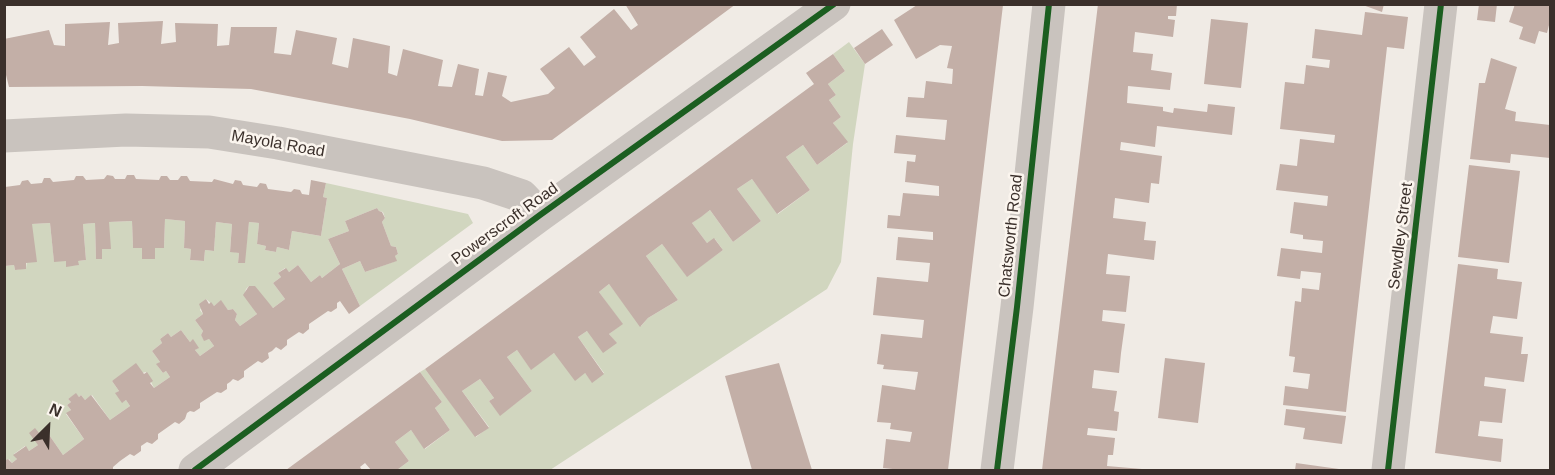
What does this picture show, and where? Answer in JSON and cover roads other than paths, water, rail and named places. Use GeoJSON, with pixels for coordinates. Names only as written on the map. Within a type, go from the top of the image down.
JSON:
{"type":"FeatureCollection","features":[{"type":"Feature","properties":{"kind":"street","name":"Powerscroft Road"},"geometry":{"type":"LineString","coordinates":[[195,471],[540,215],[834,4]]}},
{"type":"Feature","properties":{"kind":"street","name":"Chatsworth Road"},"geometry":{"type":"LineString","coordinates":[[997,471],[1049,4]]}},
{"type":"Feature","properties":{"kind":"street","name":"Sewdley Street"},"geometry":{"type":"LineString","coordinates":[[1388,471],[1441,4]]}},
{"type":"Feature","properties":{"kind":"street","name":"Mayola Road"},"geometry":{"type":"LineString","coordinates":[[4,136],[126,130],[209,132],[463,178],[515,192],[540,215]]}}]}
